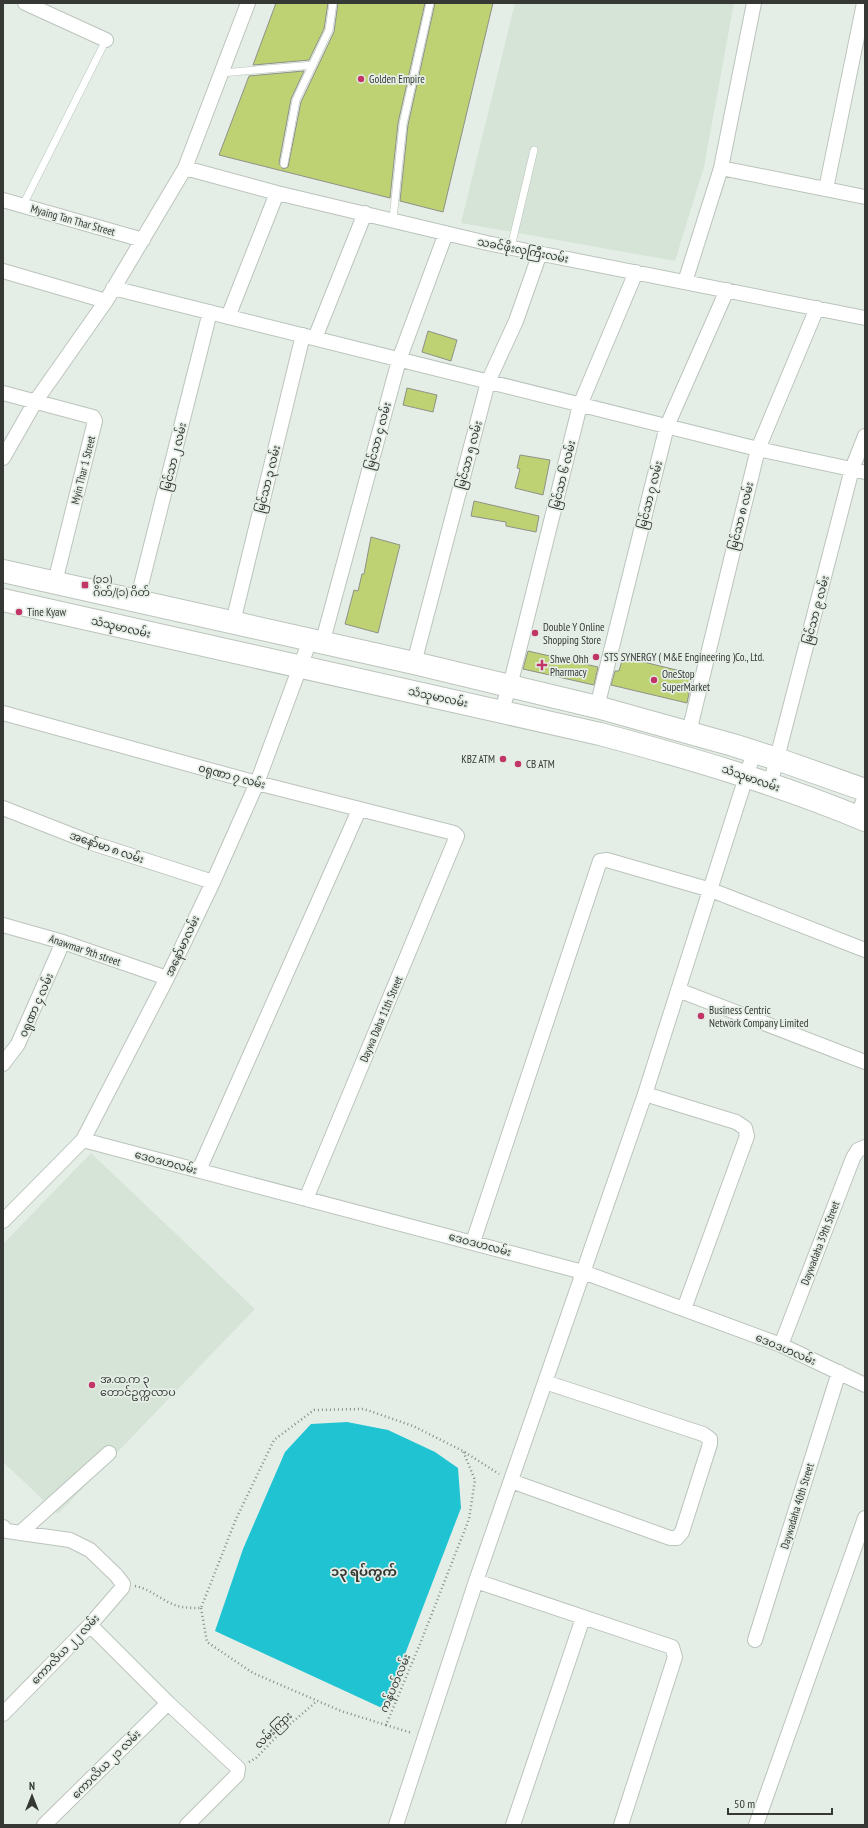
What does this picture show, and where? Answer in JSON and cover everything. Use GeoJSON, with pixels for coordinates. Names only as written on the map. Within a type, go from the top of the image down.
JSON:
{"type":"FeatureCollection","features":[{"type":"Feature","properties":{"kind":"main road"},"geometry":{"type":"LineString","coordinates":[[3,571],[414,663],[597,707],[689,732],[777,759],[865,790]]}},
{"type":"Feature","properties":{"kind":"main road","name":"သံသုမာလမ်း"},"geometry":{"type":"LineString","coordinates":[[3,600],[300,668],[500,711],[668,752],[748,776],[770,785],[862,811]]}},
{"type":"Feature","properties":{"kind":"main road"},"geometry":{"type":"LineString","coordinates":[[140,632],[143,602]]}},
{"type":"Feature","properties":{"kind":"street"},"geometry":{"type":"LineString","coordinates":[[25,3],[106,40]]}},
{"type":"Feature","properties":{"kind":"street"},"geometry":{"type":"LineString","coordinates":[[3,458],[35,402],[106,301],[185,168],[248,3]]}},
{"type":"Feature","properties":{"kind":"street"},"geometry":{"type":"LineString","coordinates":[[684,282],[721,168],[754,3]]}},
{"type":"Feature","properties":{"kind":"street"},"geometry":{"type":"LineString","coordinates":[[826,189],[864,3]]}},
{"type":"Feature","properties":{"kind":"street","name":"သခင်ဖိုးလှကြီးလမ်း"},"geometry":{"type":"LineString","coordinates":[[185,168],[278,193],[446,233],[865,318]]}},
{"type":"Feature","properties":{"kind":"street"},"geometry":{"type":"LineString","coordinates":[[721,168],[865,197]]}},
{"type":"Feature","properties":{"kind":"street"},"geometry":{"type":"LineString","coordinates":[[228,316],[278,193]]}},
{"type":"Feature","properties":{"kind":"street","name":"Myaing Tan Thar Street"},"geometry":{"type":"LineString","coordinates":[[3,200],[143,240]]}},
{"type":"Feature","properties":{"kind":"street","name":"မြင်သာ ၃ လမ်း"},"geometry":{"type":"LineString","coordinates":[[233,622],[309,337],[365,213]]}},
{"type":"Feature","properties":{"kind":"street","name":"မြင်သာ ၄ လမ်း"},"geometry":{"type":"LineString","coordinates":[[316,642],[399,360],[446,233]]}},
{"type":"Feature","properties":{"kind":"street","name":"မြင်သာ ၅ လမ်း"},"geometry":{"type":"LineString","coordinates":[[414,663],[488,382],[516,321],[540,253]]}},
{"type":"Feature","properties":{"kind":"street"},"geometry":{"type":"LineString","coordinates":[[3,271],[106,301]]}},
{"type":"Feature","properties":{"kind":"street","name":"မြင်သာ ၆ လမ်း"},"geometry":{"type":"LineString","coordinates":[[500,711],[510,686],[580,405],[636,272]]}},
{"type":"Feature","properties":{"kind":"street"},"geometry":{"type":"LineString","coordinates":[[113,288],[758,449],[859,471]]}},
{"type":"Feature","properties":{"kind":"street","name":"မြင်သာ ၇ လမ်း"},"geometry":{"type":"LineString","coordinates":[[597,707],[667,426],[727,290]]}},
{"type":"Feature","properties":{"kind":"street","name":"မြင်သာ ၈ လမ်း"},"geometry":{"type":"LineString","coordinates":[[689,732],[758,449],[817,308]]}},
{"type":"Feature","properties":{"kind":"street","name":"မြင်သာ ၂ လမ်း"},"geometry":{"type":"LineString","coordinates":[[143,602],[210,312]]}},
{"type":"Feature","properties":{"kind":"street"},"geometry":{"type":"LineString","coordinates":[[3,394],[35,402]]}},
{"type":"Feature","properties":{"kind":"street","name":"Myin Thar 1 Street"},"geometry":{"type":"LineString","coordinates":[[35,402],[93,418],[95,421],[55,582]]}},
{"type":"Feature","properties":{"kind":"street","name":"မြင်သာ ၉ လမ်း"},"geometry":{"type":"LineString","coordinates":[[770,785],[859,471],[865,436]]}},
{"type":"Feature","properties":{"kind":"street","name":"အနော်မာလမ်း"},"geometry":{"type":"LineString","coordinates":[[3,1221],[83,1140],[167,978],[213,882],[258,783],[300,668],[316,642]]}},
{"type":"Feature","properties":{"kind":"street","name":"၀ရုဏာ ၇ လမ်း"},"geometry":{"type":"LineString","coordinates":[[3,713],[359,810],[454,833],[457,836],[456,839]]}},
{"type":"Feature","properties":{"kind":"street"},"geometry":{"type":"LineString","coordinates":[[396,1825],[510,1481],[645,1094],[748,776],[754,752]]}},
{"type":"Feature","properties":{"kind":"street","name":"အနော်မာ ၈ လမ်း"},"geometry":{"type":"LineString","coordinates":[[3,808],[92,843],[213,882]]}},
{"type":"Feature","properties":{"kind":"street"},"geometry":{"type":"LineString","coordinates":[[199,1170],[359,810]]}},
{"type":"Feature","properties":{"kind":"street","name":"Daywa Daha 11th Street"},"geometry":{"type":"LineString","coordinates":[[306,1199],[456,839]]}},
{"type":"Feature","properties":{"kind":"street"},"geometry":{"type":"LineString","coordinates":[[473,1242],[600,861],[607,860],[711,890],[865,950]]}},
{"type":"Feature","properties":{"kind":"street","name":"Anawmar 9th street"},"geometry":{"type":"LineString","coordinates":[[3,925],[64,942],[167,978]]}},
{"type":"Feature","properties":{"kind":"street","name":"၀ရုဏာ ၄ လမ်း"},"geometry":{"type":"LineString","coordinates":[[3,1064],[18,1044],[64,942]]}},
{"type":"Feature","properties":{"kind":"street"},"geometry":{"type":"LineString","coordinates":[[678,990],[865,1062]]}},
{"type":"Feature","properties":{"kind":"street"},"geometry":{"type":"LineString","coordinates":[[645,1094],[736,1122],[745,1128],[747,1136],[684,1310]]}},
{"type":"Feature","properties":{"kind":"street","name":"ဒေဝဒဟလမ်း"},"geometry":{"type":"LineString","coordinates":[[83,1140],[583,1272],[781,1345],[865,1385]]}},
{"type":"Feature","properties":{"kind":"street","name":"Daywadaha 39th Street"},"geometry":{"type":"LineString","coordinates":[[781,1345],[853,1158],[858,1150],[865,1147]]}},
{"type":"Feature","properties":{"kind":"street","name":"Daywadaha 40th Street"},"geometry":{"type":"LineString","coordinates":[[755,1640],[839,1372]]}},
{"type":"Feature","properties":{"kind":"street"},"geometry":{"type":"LineString","coordinates":[[510,1481],[670,1538],[677,1538],[682,1532],[710,1444],[710,1439],[703,1434],[545,1382]]}},
{"type":"Feature","properties":{"kind":"street"},"geometry":{"type":"LineString","coordinates":[[8,1531],[109,1453]]}},
{"type":"Feature","properties":{"kind":"street"},"geometry":{"type":"LineString","coordinates":[[756,1825],[865,1518]]}},
{"type":"Feature","properties":{"kind":"street"},"geometry":{"type":"LineString","coordinates":[[8,1531],[70,1540],[90,1550],[122,1583]]}},
{"type":"Feature","properties":{"kind":"street"},"geometry":{"type":"LineString","coordinates":[[476,1581],[672,1647],[675,1657],[621,1825]]}},
{"type":"Feature","properties":{"kind":"street","name":"ကောလိယ ၂၂ လမ်း"},"geometry":{"type":"LineString","coordinates":[[3,1714],[90,1625],[122,1588],[122,1583]]}},
{"type":"Feature","properties":{"kind":"street"},"geometry":{"type":"LineString","coordinates":[[513,1825],[583,1618]]}},
{"type":"Feature","properties":{"kind":"street"},"geometry":{"type":"LineString","coordinates":[[90,1625],[168,1703],[238,1768],[237,1775],[187,1825]]}},
{"type":"Feature","properties":{"kind":"street","name":"ကောလိယ ၂၁ လမ်း"},"geometry":{"type":"LineString","coordinates":[[44,1825],[168,1703]]}},
{"type":"Feature","properties":{"kind":"lane"},"geometry":{"type":"LineString","coordinates":[[284,164],[296,100],[329,30],[333,3]]}},
{"type":"Feature","properties":{"kind":"lane"},"geometry":{"type":"LineString","coordinates":[[393,220],[403,124],[430,3]]}},
{"type":"Feature","properties":{"kind":"lane"},"geometry":{"type":"LineString","coordinates":[[23,205],[106,40]]}},
{"type":"Feature","properties":{"kind":"lane"},"geometry":{"type":"LineString","coordinates":[[221,73],[313,65]]}},
{"type":"Feature","properties":{"kind":"lane"},"geometry":{"type":"LineString","coordinates":[[511,247],[534,150]]}},
{"type":"Feature","properties":{"kind":"path"},"geometry":{"type":"LineString","coordinates":[[122,1583],[145,1588],[181,1607],[201,1608],[236,1520],[274,1440],[314,1410],[364,1409],[413,1426],[463,1451],[510,1481]]}},
{"type":"Feature","properties":{"kind":"path","name":"ကန်ပတ်လမ်း"},"geometry":{"type":"LineString","coordinates":[[201,1608],[207,1642],[253,1673],[341,1711],[386,1725],[470,1519],[475,1480],[463,1451]]}},
{"type":"Feature","properties":{"kind":"path","name":"လမ်းကြား"},"geometry":{"type":"LineString","coordinates":[[238,1768],[256,1758],[281,1732],[317,1701]]}},
{"type":"Feature","properties":{"kind":"path"},"geometry":{"type":"LineString","coordinates":[[386,1725],[425,1738]]}},
{"type":"Feature","properties":{"kind":"shaded area"},"geometry":{"type":"Polygon","coordinates":[[[515,3],[734,3],[704,167],[675,261],[461,223],[515,3]]]}},
{"type":"Feature","properties":{"kind":"shaded area","name":"အ.ထ.က ၃ တောင်ဥက္ကလာပ"},"geometry":{"type":"Polygon","coordinates":[[[91,1153],[255,1309],[58,1514],[3,1462],[3,1244],[91,1153]]]}},
{"type":"Feature","properties":{"kind":"water"},"geometry":{"type":"Polygon","coordinates":[[[347,1422],[388,1430],[435,1452],[458,1468],[461,1508],[384,1709],[215,1631],[243,1549],[285,1452],[311,1424],[347,1422]]]}},
{"type":"Feature","properties":{"kind":"building"},"geometry":{"type":"Polygon","coordinates":[[[276,3],[328,3],[324,29],[309,60],[253,65],[276,3]]]}},
{"type":"Feature","properties":{"kind":"building"},"geometry":{"type":"Polygon","coordinates":[[[338,3],[425,3],[398,123],[390,198],[219,155],[249,76],[304,71],[291,99],[279,163],[283,169],[288,167],[301,102],[334,32],[338,3]]]}},
{"type":"Feature","properties":{"kind":"building"},"geometry":{"type":"Polygon","coordinates":[[[435,3],[493,3],[443,212],[400,201],[408,125],[435,3]]]}},
{"type":"Feature","properties":{"kind":"building"},"geometry":{"type":"Polygon","coordinates":[[[428,331],[457,340],[451,361],[422,352],[428,331]]]}},
{"type":"Feature","properties":{"kind":"building"},"geometry":{"type":"Polygon","coordinates":[[[407,388],[437,395],[433,412],[403,405],[407,388]]]}},
{"type":"Feature","properties":{"kind":"building"},"geometry":{"type":"Polygon","coordinates":[[[520,455],[550,460],[543,495],[515,488],[520,469],[517,468],[520,455]]]}},
{"type":"Feature","properties":{"kind":"building"},"geometry":{"type":"Polygon","coordinates":[[[474,501],[539,516],[536,532],[506,526],[506,522],[471,516],[474,501]]]}},
{"type":"Feature","properties":{"kind":"building"},"geometry":{"type":"Polygon","coordinates":[[[371,537],[400,545],[378,633],[345,624],[354,590],[358,591],[362,574],[364,574],[371,537]]]}},
{"type":"Feature","properties":{"kind":"building"},"geometry":{"type":"Polygon","coordinates":[[[528,651],[598,667],[594,685],[523,669],[528,651]]]}},
{"type":"Feature","properties":{"kind":"building","name":"OneStop SuperMarket"},"geometry":{"type":"Polygon","coordinates":[[[623,657],[693,674],[687,703],[611,685],[615,671],[619,671],[623,657]]]}},
{"type":"Feature","properties":{"kind":"place","name":"Golden Empire"},"geometry":{"type":"Point","coordinates":[361,79]}},
{"type":"Feature","properties":{"kind":"place","name":"(၃၁) ဂိတ်/(၁) ဂိတ်"},"geometry":{"type":"Point","coordinates":[85,585]}},
{"type":"Feature","properties":{"kind":"place","name":"Tine Kyaw"},"geometry":{"type":"Point","coordinates":[19,612]}},
{"type":"Feature","properties":{"kind":"place","name":"Double Y Online Shopping Store"},"geometry":{"type":"Point","coordinates":[535,633]}},
{"type":"Feature","properties":{"kind":"place","name":"STS SYNERGY ( M&E Engineering )Co., Ltd."},"geometry":{"type":"Point","coordinates":[596,657]}},
{"type":"Feature","properties":{"kind":"place","name":"Shwe Ohh Pharmacy"},"geometry":{"type":"Point","coordinates":[542,665]}},
{"type":"Feature","properties":{"kind":"place","name":"OneStop SuperMarket"},"geometry":{"type":"Point","coordinates":[654,680]}},
{"type":"Feature","properties":{"kind":"place","name":"KBZ ATM"},"geometry":{"type":"Point","coordinates":[503,759]}},
{"type":"Feature","properties":{"kind":"place","name":"CB ATM"},"geometry":{"type":"Point","coordinates":[518,764]}},
{"type":"Feature","properties":{"kind":"place","name":"Business Centric Network Company Limited"},"geometry":{"type":"Point","coordinates":[701,1016]}},
{"type":"Feature","properties":{"kind":"place","name":"အ.ထ.က ၃ တောင်ဥက္ကလာပ"},"geometry":{"type":"Point","coordinates":[92,1385]}},
{"type":"Feature","properties":{"kind":"district","name":"၁၃ ရပ်ကွက်"},"geometry":{"type":"Point","coordinates":[364,1571]}}]}
